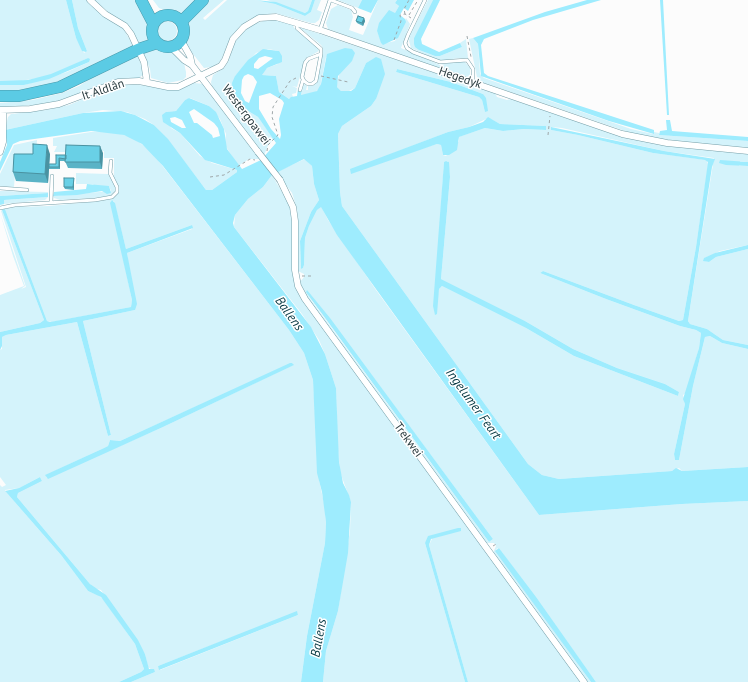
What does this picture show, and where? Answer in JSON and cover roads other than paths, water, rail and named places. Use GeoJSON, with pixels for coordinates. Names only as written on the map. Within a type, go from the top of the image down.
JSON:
{"type":"FeatureCollection","features":[{"type":"Feature","properties":{"kind":"highway"},"geometry":{"type":"LineString","coordinates":[[141,0],[154,23],[152,36],[157,43],[163,46],[176,44],[183,30],[181,22],[171,15],[163,15],[154,23]]}},
{"type":"Feature","properties":{"kind":"highway"},"geometry":{"type":"LineString","coordinates":[[148,0],[163,15]]}},
{"type":"Feature","properties":{"kind":"highway"},"geometry":{"type":"LineString","coordinates":[[181,22],[203,0]]}},
{"type":"Feature","properties":{"kind":"highway"},"geometry":{"type":"LineString","coordinates":[[0,96],[26,95],[60,87],[139,49],[157,43]]}},
{"type":"Feature","properties":{"kind":"street"},"geometry":{"type":"LineString","coordinates":[[90,0],[105,14],[125,26],[139,49],[146,67],[147,82]]}},
{"type":"Feature","properties":{"kind":"street","name":"Hegedyk"},"geometry":{"type":"LineString","coordinates":[[201,76],[221,66],[225,60],[233,39],[240,30],[249,23],[271,16],[297,22],[622,134],[644,139],[748,151]]}},
{"type":"Feature","properties":{"kind":"street","name":"Westergoawei"},"geometry":{"type":"LineString","coordinates":[[176,44],[184,60],[192,65],[201,76],[280,180]]}},
{"type":"Feature","properties":{"kind":"street","name":"Westergoawei"},"geometry":{"type":"LineString","coordinates":[[176,44],[190,56],[192,65]]}},
{"type":"Feature","properties":{"kind":"street","name":"It Aldlân"},"geometry":{"type":"LineString","coordinates":[[0,152],[3,142],[1,110],[30,109],[59,104],[118,82],[147,82],[173,88],[201,76]]}},
{"type":"Feature","properties":{"kind":"street","name":"Trekwei"},"geometry":{"type":"LineString","coordinates":[[280,180],[293,207],[295,221],[294,270],[298,286],[305,299],[584,682]]}},
{"type":"Feature","properties":{"kind":"lane"},"geometry":{"type":"LineString","coordinates":[[320,30],[330,0],[352,8],[355,12]]}},
{"type":"Feature","properties":{"kind":"lane"},"geometry":{"type":"LineString","coordinates":[[425,0],[408,35],[405,43],[407,48],[413,52],[440,62],[463,59],[472,65],[473,83]]}},
{"type":"Feature","properties":{"kind":"lane"},"geometry":{"type":"LineString","coordinates":[[297,22],[297,28],[320,46],[321,54],[316,81],[310,84],[303,80]]}},
{"type":"Feature","properties":{"kind":"lane"},"geometry":{"type":"LineString","coordinates":[[300,90],[307,61],[321,54]]}},
{"type":"Feature","properties":{"kind":"lane"},"geometry":{"type":"LineString","coordinates":[[0,208],[14,205],[95,200],[114,196],[118,187],[110,173],[111,161]]}},
{"type":"Feature","properties":{"kind":"lane"},"geometry":{"type":"LineString","coordinates":[[51,202],[52,176]]}},
{"type":"Feature","properties":{"kind":"lane"},"geometry":{"type":"LineString","coordinates":[[0,188],[27,190]]}},
{"type":"Feature","properties":{"kind":"water"},"geometry":{"type":"Polygon","coordinates":[[[66,0],[72,0],[78,28],[87,51],[86,52],[82,51],[76,38],[66,0]]]}},
{"type":"Feature","properties":{"kind":"water"},"geometry":{"type":"Polygon","coordinates":[[[255,0],[276,2],[305,13],[308,11],[312,0],[315,0],[311,12],[305,16],[275,4],[255,0]]]}},
{"type":"Feature","properties":{"kind":"water"},"geometry":{"type":"Polygon","coordinates":[[[362,0],[378,0],[371,13],[358,8],[362,0]]]}},
{"type":"Feature","properties":{"kind":"water"},"geometry":{"type":"Polygon","coordinates":[[[397,0],[414,0],[408,11],[404,8],[400,15],[406,22],[398,38],[383,45],[377,31],[379,23],[389,10],[395,13],[399,6],[395,3],[397,0]]]}},
{"type":"Feature","properties":{"kind":"water"},"geometry":{"type":"Polygon","coordinates":[[[433,0],[440,0],[421,39],[422,44],[439,52],[460,43],[462,47],[440,56],[435,56],[419,50],[414,44],[414,38],[433,0]]]}},
{"type":"Feature","properties":{"kind":"water"},"geometry":{"type":"Polygon","coordinates":[[[587,0],[601,0],[533,20],[484,39],[481,45],[484,73],[488,76],[654,130],[654,134],[609,121],[481,76],[478,44],[473,38],[545,12],[587,0]]]}},
{"type":"Feature","properties":{"kind":"water"},"geometry":{"type":"Polygon","coordinates":[[[660,0],[663,0],[669,115],[667,115],[660,0]]]}},
{"type":"Feature","properties":{"kind":"water"},"geometry":{"type":"Polygon","coordinates":[[[345,48],[352,49],[355,53],[352,61],[338,76],[337,87],[341,91],[351,91],[355,88],[366,63],[376,57],[381,59],[385,74],[376,99],[371,106],[342,126],[338,134],[340,192],[342,206],[528,464],[542,475],[559,479],[672,471],[676,468],[682,471],[748,467],[748,501],[682,504],[539,515],[337,235],[321,207],[317,210],[305,238],[304,265],[301,269],[300,241],[311,212],[319,200],[314,184],[312,166],[304,159],[272,175],[263,187],[248,199],[235,215],[233,223],[234,227],[311,327],[325,354],[336,388],[339,462],[343,483],[351,502],[348,553],[338,611],[326,651],[323,682],[301,682],[307,636],[325,543],[326,522],[322,492],[317,473],[313,380],[304,353],[289,330],[163,166],[142,144],[124,135],[91,131],[20,141],[13,144],[0,171],[0,162],[7,145],[5,130],[83,113],[121,111],[135,115],[154,125],[168,139],[206,190],[212,190],[237,172],[237,170],[205,160],[180,133],[163,122],[162,115],[166,112],[176,111],[185,100],[189,98],[209,106],[216,112],[224,129],[227,149],[242,169],[261,160],[276,143],[258,117],[240,106],[233,94],[232,83],[235,76],[248,60],[263,49],[279,51],[282,56],[282,62],[267,68],[262,75],[276,76],[279,92],[289,99],[297,96],[298,89],[302,90],[301,95],[317,91],[321,84],[327,54],[345,48]],[[265,56],[259,58],[254,64],[254,68],[258,69],[273,58],[265,56]],[[248,74],[244,76],[242,80],[241,93],[245,101],[249,103],[257,82],[253,76],[248,74]],[[270,93],[259,96],[259,109],[271,129],[280,139],[279,119],[284,103],[282,100],[270,93]],[[194,109],[189,112],[194,123],[197,123],[212,135],[213,138],[220,136],[218,128],[214,123],[194,109]],[[175,117],[170,118],[171,122],[182,128],[186,128],[182,120],[175,117]]]}},
{"type":"Feature","properties":{"kind":"water"},"geometry":{"type":"Polygon","coordinates":[[[88,58],[90,59],[89,62],[49,79],[24,85],[0,85],[0,81],[28,80],[51,74],[88,58]]]}},
{"type":"Feature","properties":{"kind":"water"},"geometry":{"type":"Polygon","coordinates":[[[397,69],[451,82],[483,94],[486,98],[488,111],[485,112],[482,100],[479,97],[396,72],[397,69]]]}},
{"type":"Feature","properties":{"kind":"water"},"geometry":{"type":"Polygon","coordinates":[[[488,117],[500,124],[546,126],[546,130],[524,129],[503,131],[485,128],[459,137],[457,150],[449,155],[443,155],[441,145],[437,144],[351,174],[350,169],[448,132],[483,122],[488,117]]]}},
{"type":"Feature","properties":{"kind":"water"},"geometry":{"type":"Polygon","coordinates":[[[666,120],[670,120],[672,131],[748,137],[748,141],[659,135],[660,131],[667,130],[666,120]]]}},
{"type":"Feature","properties":{"kind":"water"},"geometry":{"type":"Polygon","coordinates":[[[551,127],[664,151],[715,159],[712,167],[688,321],[690,324],[707,329],[723,340],[748,345],[748,349],[722,343],[710,336],[705,337],[693,386],[679,460],[675,460],[674,454],[685,404],[683,399],[699,348],[701,333],[606,299],[540,273],[543,271],[679,321],[683,320],[696,247],[708,162],[705,160],[653,153],[551,130],[551,127]]]}},
{"type":"Feature","properties":{"kind":"water"},"geometry":{"type":"Polygon","coordinates":[[[720,160],[748,162],[748,166],[726,165],[719,163],[720,160]]]}},
{"type":"Feature","properties":{"kind":"water"},"geometry":{"type":"Polygon","coordinates":[[[444,162],[449,162],[450,177],[441,279],[525,321],[573,349],[617,368],[665,384],[679,392],[678,396],[574,356],[526,328],[442,286],[439,289],[437,314],[435,315],[433,306],[444,162]]]}},
{"type":"Feature","properties":{"kind":"water"},"geometry":{"type":"Polygon","coordinates":[[[87,184],[109,186],[111,193],[107,194],[102,191],[77,195],[53,196],[54,192],[86,189],[87,184]]]}},
{"type":"Feature","properties":{"kind":"water"},"geometry":{"type":"Polygon","coordinates":[[[48,193],[48,197],[4,200],[4,204],[0,205],[0,196],[48,193]]]}},
{"type":"Feature","properties":{"kind":"water"},"geometry":{"type":"Polygon","coordinates":[[[112,200],[115,203],[126,249],[192,225],[193,228],[127,253],[137,304],[135,310],[83,321],[111,435],[108,436],[77,322],[6,335],[2,337],[2,346],[0,350],[0,332],[40,323],[44,320],[2,210],[5,209],[47,321],[50,322],[131,307],[132,300],[110,203],[112,200]]]}},
{"type":"Feature","properties":{"kind":"water"},"geometry":{"type":"Polygon","coordinates":[[[748,245],[748,249],[716,257],[709,262],[703,261],[704,258],[715,253],[748,245]]]}},
{"type":"Feature","properties":{"kind":"water"},"geometry":{"type":"Polygon","coordinates":[[[307,290],[330,318],[493,539],[489,542],[306,292],[307,290]]]}},
{"type":"Feature","properties":{"kind":"water"},"geometry":{"type":"Polygon","coordinates":[[[290,363],[294,365],[163,427],[48,479],[45,475],[108,446],[110,440],[120,441],[290,363]]]}},
{"type":"Feature","properties":{"kind":"water"},"geometry":{"type":"Polygon","coordinates":[[[40,477],[42,481],[18,493],[17,497],[90,584],[106,595],[138,640],[145,654],[149,669],[154,669],[155,672],[131,682],[119,682],[141,672],[144,669],[135,644],[101,597],[88,591],[61,555],[5,491],[19,488],[40,477]]]}},
{"type":"Feature","properties":{"kind":"water"},"geometry":{"type":"Polygon","coordinates":[[[461,528],[461,531],[431,539],[429,545],[468,682],[465,682],[425,543],[428,536],[461,528]]]}},
{"type":"Feature","properties":{"kind":"water"},"geometry":{"type":"Polygon","coordinates":[[[499,548],[536,597],[596,682],[591,682],[495,551],[499,548]]]}},
{"type":"Feature","properties":{"kind":"water"},"geometry":{"type":"Polygon","coordinates":[[[297,611],[298,615],[159,670],[158,666],[297,611]]]}},
{"type":"Feature","properties":{"kind":"water label","name":"Ballens"},"geometry":{"type":"Point","coordinates":[289,314]}},
{"type":"Feature","properties":{"kind":"water label","name":"Ingelumer Feart"},"geometry":{"type":"Point","coordinates":[473,404]}},
{"type":"Feature","properties":{"kind":"water label","name":"Ballens"},"geometry":{"type":"Point","coordinates":[319,638]}}]}
